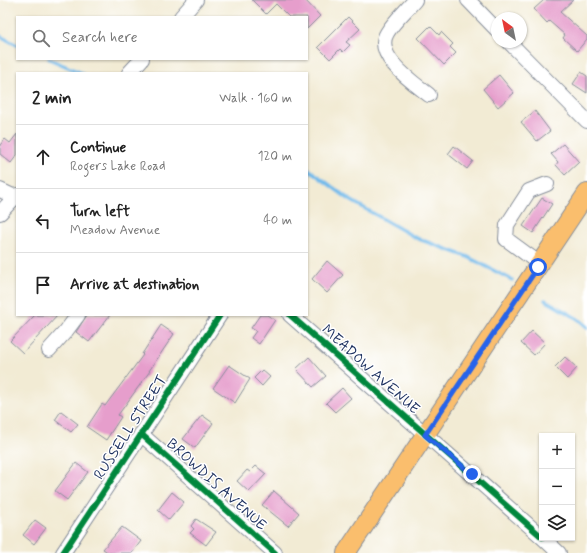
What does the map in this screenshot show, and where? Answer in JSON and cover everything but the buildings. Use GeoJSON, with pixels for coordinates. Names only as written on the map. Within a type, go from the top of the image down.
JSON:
{"type":"FeatureCollection","features":[{"type":"Feature","properties":{"kind":"main road"},"geometry":{"type":"LineString","coordinates":[[346,553],[587,195]]}},
{"type":"Feature","properties":{"kind":"street"},"geometry":{"type":"LineString","coordinates":[[182,16],[196,0]]}},
{"type":"Feature","properties":{"kind":"street"},"geometry":{"type":"LineString","coordinates":[[415,0],[386,34],[384,40],[392,64],[428,95]]}},
{"type":"Feature","properties":{"kind":"street"},"geometry":{"type":"LineString","coordinates":[[468,0],[491,24]]}},
{"type":"Feature","properties":{"kind":"street"},"geometry":{"type":"LineString","coordinates":[[515,48],[587,121]]}},
{"type":"Feature","properties":{"kind":"street"},"geometry":{"type":"LineString","coordinates":[[130,72],[141,60]]}},
{"type":"Feature","properties":{"kind":"street"},"geometry":{"type":"LineString","coordinates":[[540,264],[506,239],[507,225],[528,191],[547,184]]}},
{"type":"Feature","properties":{"kind":"street"},"geometry":{"type":"LineString","coordinates":[[0,190],[16,197],[0,214]]}},
{"type":"Feature","properties":{"kind":"street"},"geometry":{"type":"LineString","coordinates":[[49,350],[77,316]]}},
{"type":"Feature","properties":{"kind":"street","name":"RUSSELL STREET"},"geometry":{"type":"LineString","coordinates":[[63,553],[219,316]]}},
{"type":"Feature","properties":{"kind":"street","name":"MEADOW AVENUE"},"geometry":{"type":"LineString","coordinates":[[291,316],[539,535]]}},
{"type":"Feature","properties":{"kind":"street","name":"BROWDIS AVENUE"},"geometry":{"type":"LineString","coordinates":[[141,434],[276,553]]}},
{"type":"Feature","properties":{"kind":"street","name":"MEADOW AVENUE"},"geometry":{"type":"LineString","coordinates":[[545,541],[559,553]]}},
{"type":"Feature","properties":{"kind":"waterway"},"geometry":{"type":"LineString","coordinates":[[0,36],[16,44]]}},
{"type":"Feature","properties":{"kind":"waterway"},"geometry":{"type":"LineString","coordinates":[[51,60],[80,72]]}},
{"type":"Feature","properties":{"kind":"waterway"},"geometry":{"type":"LineString","coordinates":[[308,169],[350,200],[416,238],[468,257],[512,280]]}},
{"type":"Feature","properties":{"kind":"waterway"},"geometry":{"type":"LineString","coordinates":[[545,300],[578,319],[587,327]]}},
{"type":"Feature","properties":{"kind":"cycle path"},"geometry":{"type":"LineString","coordinates":[[63,553],[219,316]]}},
{"type":"Feature","properties":{"kind":"cycle path"},"geometry":{"type":"LineString","coordinates":[[291,316],[539,534]]}},
{"type":"Feature","properties":{"kind":"cycle path"},"geometry":{"type":"LineString","coordinates":[[141,434],[275,553]]}},
{"type":"Feature","properties":{"kind":"route"},"geometry":{"type":"LineString","coordinates":[[472,474],[425,435],[538,267]]}}]}
